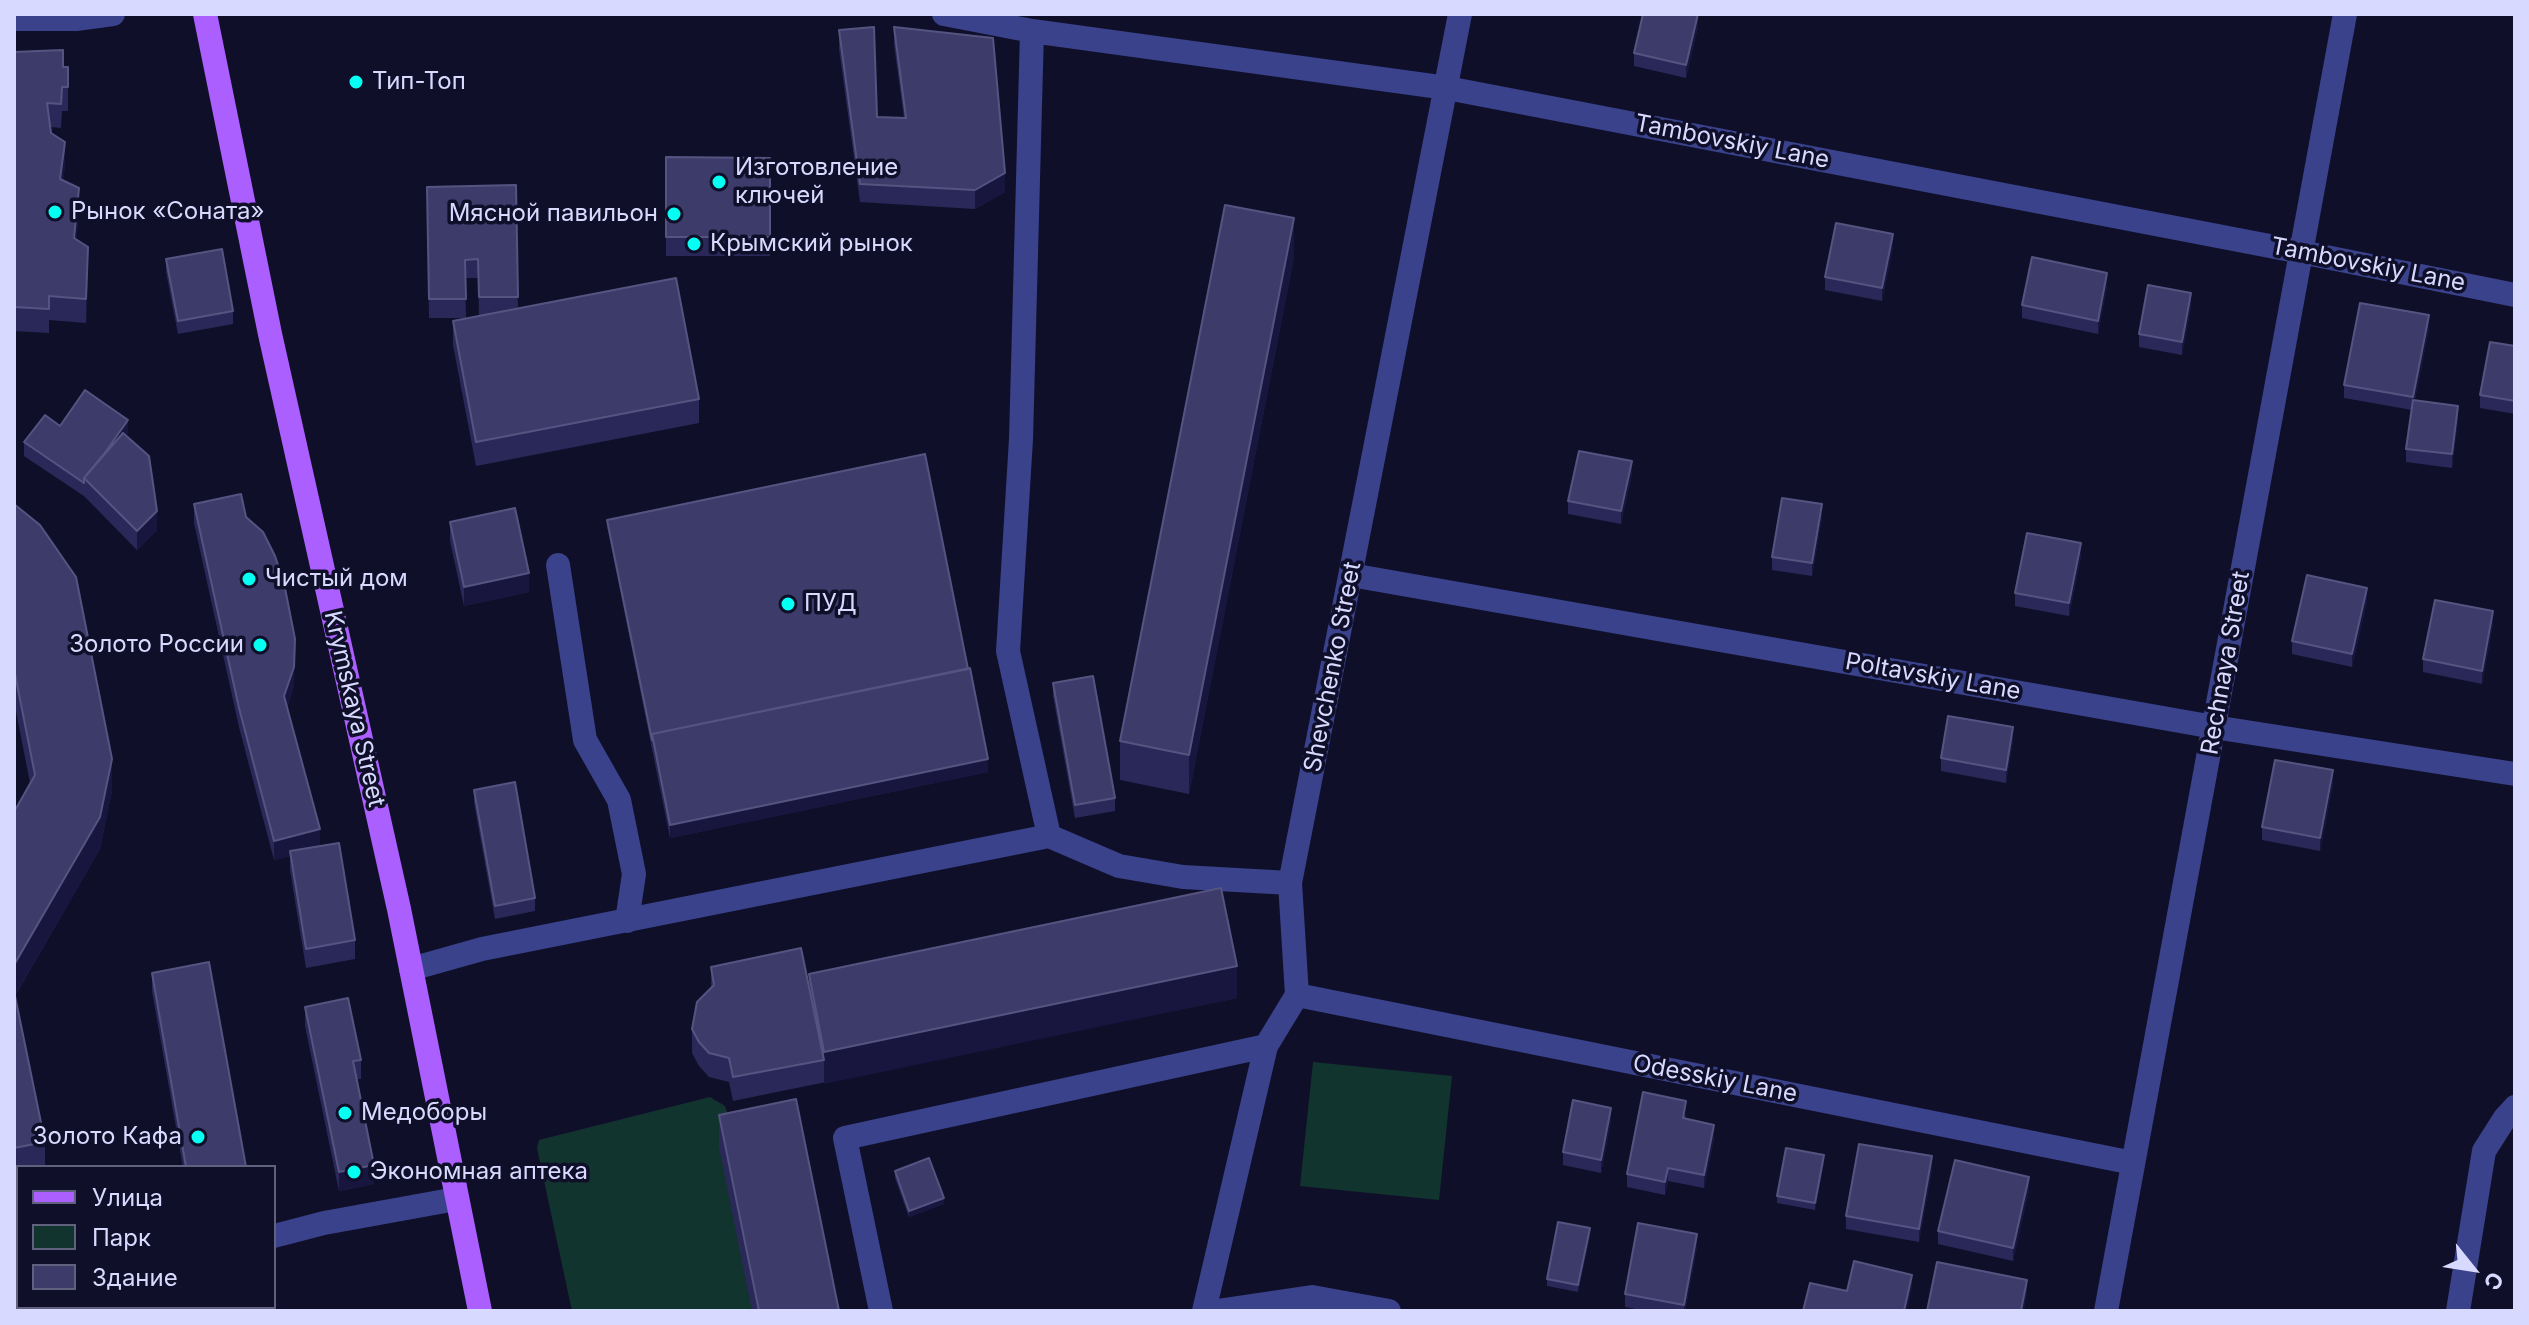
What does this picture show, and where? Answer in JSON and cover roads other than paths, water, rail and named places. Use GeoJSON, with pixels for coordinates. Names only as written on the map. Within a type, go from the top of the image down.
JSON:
{"type":"FeatureCollection","features":[{"type":"Feature","properties":{"kind":"main road","name":"Krymskaya Street"},"geometry":{"type":"LineString","coordinates":[[205,14],[270,334],[411,969],[480,1311]]}},
{"type":"Feature","properties":{"kind":"street"},"geometry":{"type":"LineString","coordinates":[[14,19],[76,19],[113,14]]}},
{"type":"Feature","properties":{"kind":"street","name":"Tambovskiy Lane"},"geometry":{"type":"LineString","coordinates":[[944,14],[1032,31],[1447,88],[2515,295]]}},
{"type":"Feature","properties":{"kind":"street","name":"Shevchenko Street"},"geometry":{"type":"LineString","coordinates":[[1297,995],[1290,883],[1460,14]]}},
{"type":"Feature","properties":{"kind":"street","name":"Rechnaya Street"},"geometry":{"type":"LineString","coordinates":[[2106,1311],[2345,14]]}},
{"type":"Feature","properties":{"kind":"street"},"geometry":{"type":"LineString","coordinates":[[1032,31],[1021,439],[1008,651],[1049,836]]}},
{"type":"Feature","properties":{"kind":"street"},"geometry":{"type":"LineString","coordinates":[[558,565],[585,740],[619,800],[634,874],[627,921]]}},
{"type":"Feature","properties":{"kind":"street","name":"Poltavskiy Lane"},"geometry":{"type":"LineString","coordinates":[[1351,575],[2214,727],[2515,774]]}},
{"type":"Feature","properties":{"kind":"street"},"geometry":{"type":"LineString","coordinates":[[411,969],[482,949],[1049,836],[1119,866],[1183,877],[1290,883]]}},
{"type":"Feature","properties":{"kind":"street"},"geometry":{"type":"LineString","coordinates":[[1204,1311],[1266,1046],[1297,995]]}},
{"type":"Feature","properties":{"kind":"street","name":"Odesskiy Lane"},"geometry":{"type":"LineString","coordinates":[[1297,995],[2133,1163]]}},
{"type":"Feature","properties":{"kind":"street"},"geometry":{"type":"LineString","coordinates":[[881,1311],[845,1138],[1266,1046]]}},
{"type":"Feature","properties":{"kind":"street"},"geometry":{"type":"LineString","coordinates":[[2458,1311],[2484,1151],[2515,1107]]}},
{"type":"Feature","properties":{"kind":"street"},"geometry":{"type":"LineString","coordinates":[[276,1235],[324,1223],[456,1199]]}},
{"type":"Feature","properties":{"kind":"street"},"geometry":{"type":"LineString","coordinates":[[1217,1311],[1312,1297],[1389,1311]]}},
{"type":"Feature","properties":{"kind":"place","name":"Тип-Топ"},"geometry":{"type":"Point","coordinates":[356,82]}},
{"type":"Feature","properties":{"kind":"place","name":"Изготовление ключей"},"geometry":{"type":"Point","coordinates":[719,182]}},
{"type":"Feature","properties":{"kind":"place","name":"Рынок «Соната»"},"geometry":{"type":"Point","coordinates":[55,212]}},
{"type":"Feature","properties":{"kind":"place","name":"Мясной павильон"},"geometry":{"type":"Point","coordinates":[674,214]}},
{"type":"Feature","properties":{"kind":"place","name":"Крымский рынок"},"geometry":{"type":"Point","coordinates":[694,244]}},
{"type":"Feature","properties":{"kind":"place","name":"Чистый дом"},"geometry":{"type":"Point","coordinates":[249,579]}},
{"type":"Feature","properties":{"kind":"place","name":"ПУД"},"geometry":{"type":"Point","coordinates":[788,604]}},
{"type":"Feature","properties":{"kind":"place","name":"Золото России"},"geometry":{"type":"Point","coordinates":[260,645]}},
{"type":"Feature","properties":{"kind":"place","name":"Медоборы"},"geometry":{"type":"Point","coordinates":[345,1113]}},
{"type":"Feature","properties":{"kind":"place","name":"Золото Кафа"},"geometry":{"type":"Point","coordinates":[198,1137]}},
{"type":"Feature","properties":{"kind":"place","name":"Экономная аптека"},"geometry":{"type":"Point","coordinates":[354,1172]}}]}
